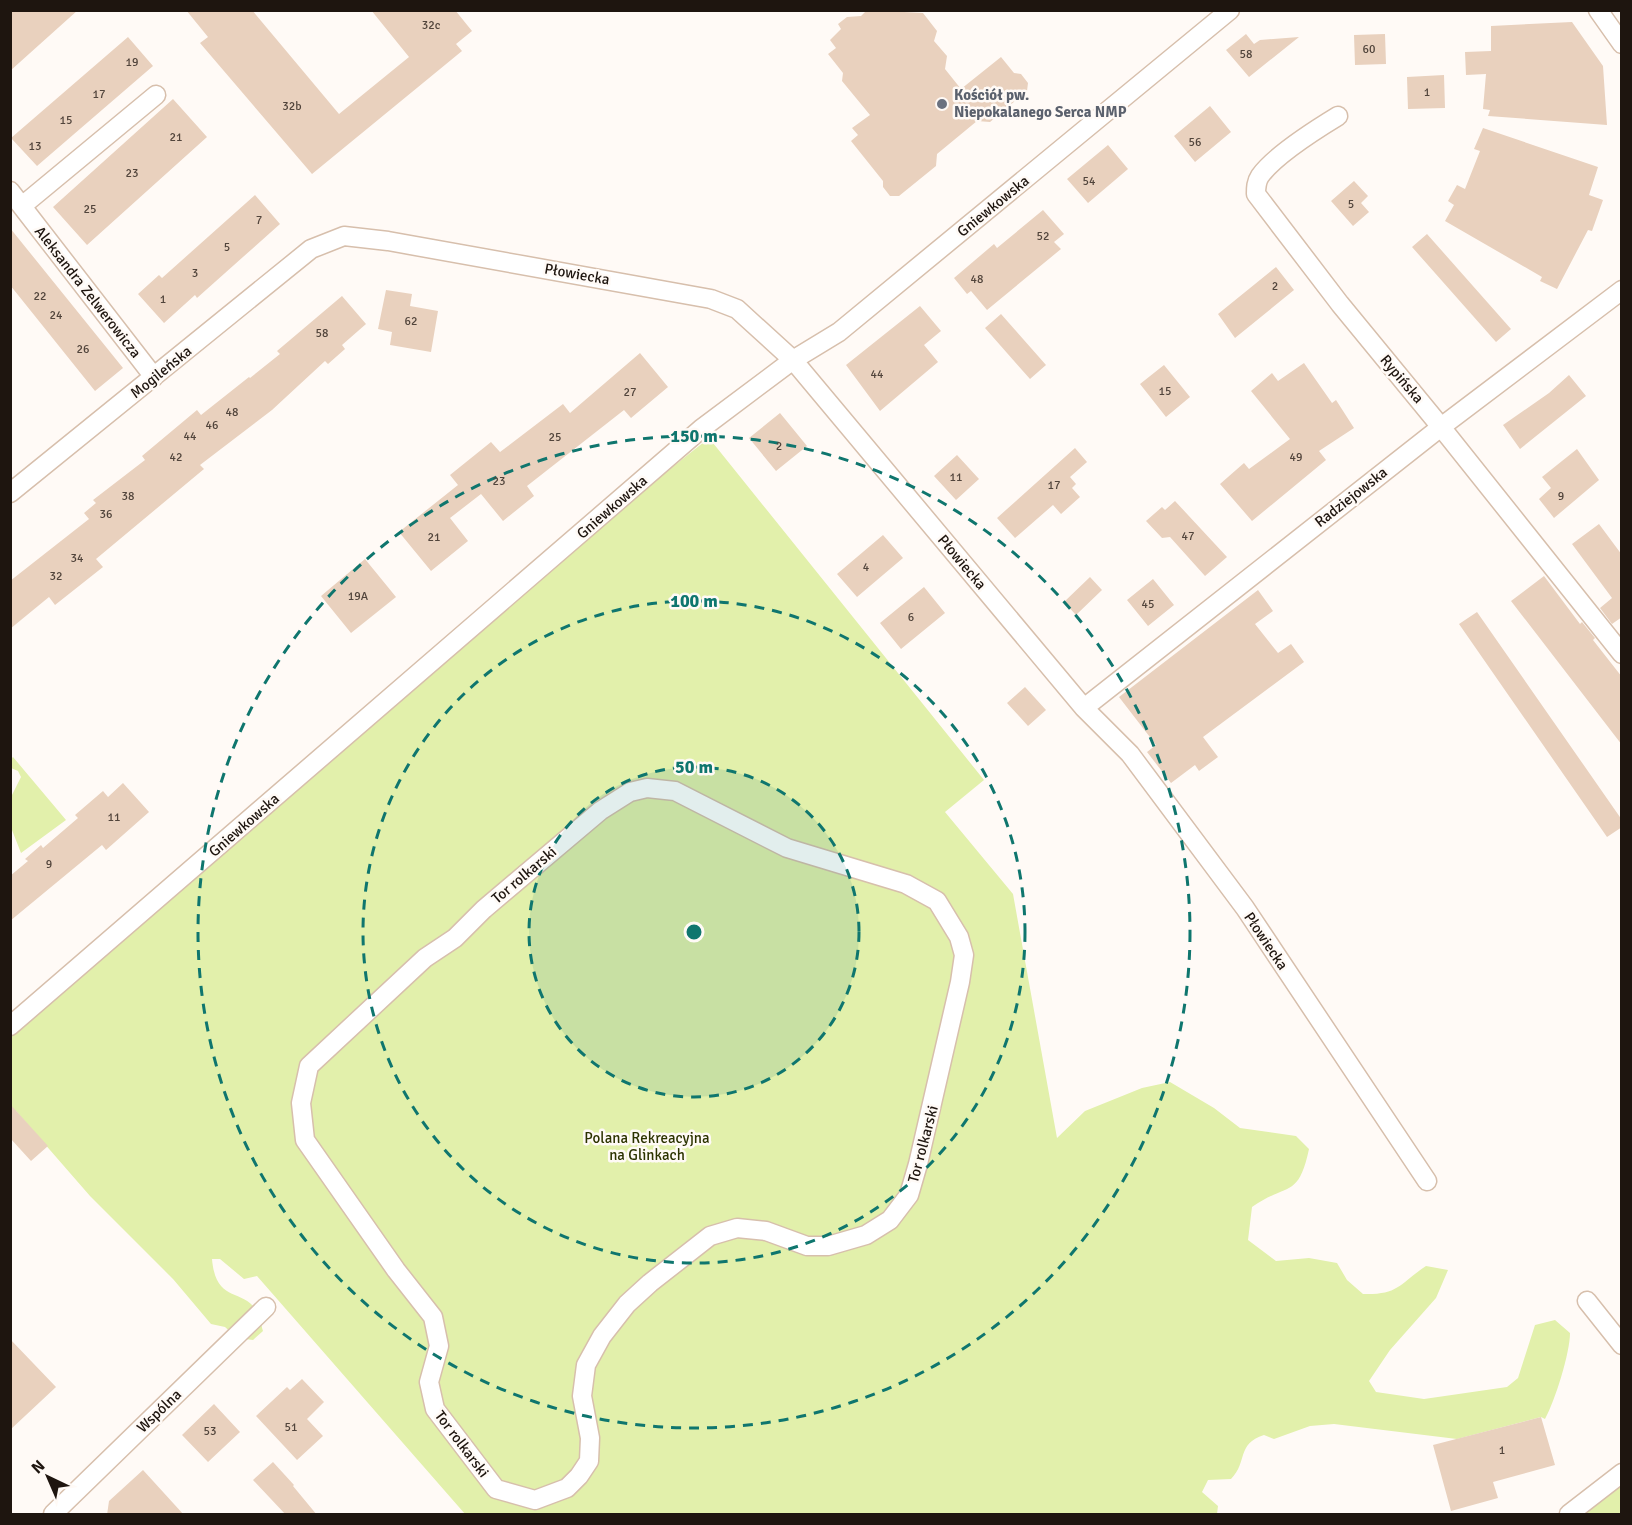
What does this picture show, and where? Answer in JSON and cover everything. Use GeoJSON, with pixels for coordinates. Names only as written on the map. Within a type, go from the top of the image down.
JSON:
{"type":"FeatureCollection","features":[{"type":"Feature","properties":{"kind":"street","name":"Gniewkowska"},"geometry":{"type":"LineString","coordinates":[[10,1026],[701,429],[793,360],[839,332],[1230,10]]}},
{"type":"Feature","properties":{"kind":"street"},"geometry":{"type":"LineString","coordinates":[[1598,10],[1622,44]]}},
{"type":"Feature","properties":{"kind":"street"},"geometry":{"type":"LineString","coordinates":[[22,206],[156,95]]}},
{"type":"Feature","properties":{"kind":"street","name":"Rypińska"},"geometry":{"type":"LineString","coordinates":[[1338,116],[1309,134],[1259,177],[1256,194],[1340,304],[1441,426],[1622,654]]}},
{"type":"Feature","properties":{"kind":"street","name":"Aleksandra Zelwerowicza"},"geometry":{"type":"LineString","coordinates":[[10,191],[154,377]]}},
{"type":"Feature","properties":{"kind":"street","name":"Płowiecka"},"geometry":{"type":"LineString","coordinates":[[311,249],[344,236],[387,241],[711,299],[737,309],[793,360],[1084,708],[1130,754],[1245,908],[1427,1181]]}},
{"type":"Feature","properties":{"kind":"street","name":"Mogileńska"},"geometry":{"type":"LineString","coordinates":[[10,494],[311,249]]}},
{"type":"Feature","properties":{"kind":"street","name":"Radziejowska"},"geometry":{"type":"LineString","coordinates":[[1084,708],[1441,426],[1622,290]]}},
{"type":"Feature","properties":{"kind":"street","name":"Tor rolkarski"},"geometry":{"type":"LineString","coordinates":[[647,788],[675,791],[787,848],[906,884],[937,901],[959,937],[964,955],[955,1009],[918,1164],[909,1195],[890,1220],[867,1235],[828,1246],[807,1246],[766,1231],[737,1228],[710,1236],[673,1263],[627,1304],[602,1336],[586,1365],[582,1396],[590,1438],[589,1461],[567,1488],[535,1500],[496,1489],[435,1409],[429,1382],[439,1346],[433,1317],[396,1270],[305,1140],[301,1103],[309,1066],[425,958],[455,938],[484,909],[600,811],[630,792],[647,788]]}},
{"type":"Feature","properties":{"kind":"street"},"geometry":{"type":"LineString","coordinates":[[1587,1301],[1622,1346]]}},
{"type":"Feature","properties":{"kind":"street","name":"Wspólna"},"geometry":{"type":"LineString","coordinates":[[53,1515],[266,1307]]}},
{"type":"Feature","properties":{"kind":"street"},"geometry":{"type":"LineString","coordinates":[[1569,1515],[1622,1473]]}},
{"type":"Feature","properties":{"kind":"green space","name":"Polana Rekreacyjna na Glinkach"},"geometry":{"type":"Polygon","coordinates":[[[709,438],[984,780],[945,812],[1013,894],[1057,1138],[1085,1111],[1142,1088],[1170,1082],[1214,1108],[1240,1128],[1296,1136],[1309,1149],[1300,1176],[1290,1188],[1252,1207],[1248,1240],[1276,1261],[1309,1258],[1337,1263],[1347,1280],[1363,1294],[1384,1293],[1392,1290],[1426,1266],[1448,1270],[1436,1298],[1390,1350],[1369,1381],[1376,1392],[1424,1399],[1507,1387],[1518,1378],[1535,1325],[1555,1320],[1570,1333],[1568,1352],[1561,1377],[1545,1419],[1541,1417],[1457,1439],[1334,1424],[1310,1426],[1274,1439],[1264,1435],[1249,1443],[1231,1479],[1208,1480],[1202,1492],[1218,1506],[1217,1514],[465,1514],[257,1276],[244,1279],[220,1259],[212,1259],[214,1273],[219,1283],[224,1289],[252,1304],[259,1314],[263,1331],[253,1340],[237,1338],[225,1327],[211,1324],[173,1279],[90,1196],[16,1111],[11,1111],[10,1026],[504,601],[709,438]]]}},
{"type":"Feature","properties":{"kind":"green space"},"geometry":{"type":"Polygon","coordinates":[[[13,757],[66,820],[21,853],[10,825],[11,797],[21,777],[18,771],[11,768],[13,757]]]}},
{"type":"Feature","properties":{"kind":"green space"},"geometry":{"type":"Polygon","coordinates":[[[1621,1484],[1621,1514],[1584,1514],[1621,1484]]]}},
{"type":"Feature","properties":{"kind":"building"},"geometry":{"type":"Polygon","coordinates":[[[10,10],[78,10],[10,71],[10,10]]]}},
{"type":"Feature","properties":{"kind":"building"},"geometry":{"type":"Polygon","coordinates":[[[186,10],[252,10],[339,114],[409,57],[371,10],[455,10],[472,31],[456,44],[462,51],[312,174],[200,43],[208,37],[186,10]]]}},
{"type":"Feature","properties":{"kind":"building","name":"Kościół pw. Niepokalanego Serca NMP"},"geometry":{"type":"Polygon","coordinates":[[[867,10],[923,13],[937,31],[934,41],[947,56],[945,69],[961,89],[1001,57],[1014,73],[1021,74],[1028,83],[1027,91],[990,122],[977,121],[937,154],[936,166],[899,196],[890,196],[883,187],[883,181],[851,141],[858,135],[852,128],[870,115],[842,81],[843,73],[828,54],[836,48],[830,40],[841,29],[838,24],[847,17],[861,16],[867,10]]]}},
{"type":"Feature","properties":{"kind":"building"},"geometry":{"type":"Polygon","coordinates":[[[1572,22],[1603,66],[1607,125],[1488,116],[1490,110],[1483,109],[1486,74],[1466,75],[1465,52],[1491,51],[1491,26],[1572,22]]]}},
{"type":"Feature","properties":{"kind":"building"},"geometry":{"type":"Polygon","coordinates":[[[1246,34],[1254,44],[1260,40],[1299,37],[1249,77],[1226,50],[1246,34]]]}},
{"type":"Feature","properties":{"kind":"building"},"geometry":{"type":"Polygon","coordinates":[[[1385,34],[1386,64],[1355,65],[1354,35],[1385,34]]]}},
{"type":"Feature","properties":{"kind":"building"},"geometry":{"type":"Polygon","coordinates":[[[128,37],[153,66],[37,166],[11,138],[128,37]]]}},
{"type":"Feature","properties":{"kind":"building"},"geometry":{"type":"Polygon","coordinates":[[[1444,75],[1445,108],[1408,109],[1407,77],[1444,75]]]}},
{"type":"Feature","properties":{"kind":"building"},"geometry":{"type":"Polygon","coordinates":[[[173,99],[207,137],[87,245],[53,207],[173,99]]]}},
{"type":"Feature","properties":{"kind":"building"},"geometry":{"type":"Polygon","coordinates":[[[1210,106],[1231,132],[1195,162],[1174,136],[1210,106]]]}},
{"type":"Feature","properties":{"kind":"building"},"geometry":{"type":"Polygon","coordinates":[[[1483,128],[1598,167],[1589,195],[1603,200],[1592,231],[1588,230],[1557,289],[1540,281],[1542,277],[1445,221],[1454,205],[1448,201],[1457,185],[1465,189],[1480,151],[1474,149],[1483,128]]]}},
{"type":"Feature","properties":{"kind":"building"},"geometry":{"type":"Polygon","coordinates":[[[1108,145],[1128,169],[1088,203],[1067,179],[1108,145]]]}},
{"type":"Feature","properties":{"kind":"building"},"geometry":{"type":"Polygon","coordinates":[[[1354,181],[1368,196],[1361,203],[1369,212],[1353,226],[1331,201],[1354,181]]]}},
{"type":"Feature","properties":{"kind":"building"},"geometry":{"type":"Polygon","coordinates":[[[255,195],[280,224],[197,298],[195,295],[164,323],[138,294],[159,275],[162,278],[255,195]]]}},
{"type":"Feature","properties":{"kind":"building"},"geometry":{"type":"Polygon","coordinates":[[[1043,210],[1064,234],[1054,242],[1061,249],[987,310],[971,291],[967,294],[954,278],[994,244],[997,248],[1043,210]]]}},
{"type":"Feature","properties":{"kind":"building"},"geometry":{"type":"Polygon","coordinates":[[[10,228],[123,368],[95,391],[10,285],[10,228]]]}},
{"type":"Feature","properties":{"kind":"building"},"geometry":{"type":"Polygon","coordinates":[[[1427,234],[1511,329],[1496,342],[1412,247],[1427,234]]]}},
{"type":"Feature","properties":{"kind":"building"},"geometry":{"type":"Polygon","coordinates":[[[1276,267],[1294,290],[1235,338],[1218,314],[1276,267]]]}},
{"type":"Feature","properties":{"kind":"building"},"geometry":{"type":"Polygon","coordinates":[[[386,290],[412,294],[410,306],[438,311],[431,352],[390,345],[392,332],[378,329],[386,290]]]}},
{"type":"Feature","properties":{"kind":"building"},"geometry":{"type":"Polygon","coordinates":[[[342,296],[366,324],[342,345],[345,349],[328,364],[325,361],[272,410],[200,465],[204,469],[96,559],[103,567],[55,605],[49,597],[10,629],[10,581],[89,519],[84,513],[96,503],[93,500],[145,460],[142,456],[197,410],[201,415],[280,354],[277,351],[342,296]]]}},
{"type":"Feature","properties":{"kind":"building"},"geometry":{"type":"Polygon","coordinates":[[[920,306],[941,331],[924,345],[938,362],[880,411],[846,365],[920,306]]]}},
{"type":"Feature","properties":{"kind":"building"},"geometry":{"type":"Polygon","coordinates":[[[1001,314],[1046,365],[1030,379],[985,328],[1001,314]]]}},
{"type":"Feature","properties":{"kind":"building"},"geometry":{"type":"Polygon","coordinates":[[[640,353],[668,387],[631,418],[624,410],[527,486],[534,496],[503,521],[481,494],[450,518],[468,541],[431,571],[399,532],[458,485],[450,475],[491,442],[500,452],[563,404],[570,413],[640,353]]]}},
{"type":"Feature","properties":{"kind":"building"},"geometry":{"type":"Polygon","coordinates":[[[1304,363],[1332,403],[1336,400],[1354,428],[1319,451],[1326,460],[1252,521],[1220,484],[1244,463],[1249,469],[1290,439],[1251,391],[1272,373],[1278,381],[1304,363]]]}},
{"type":"Feature","properties":{"kind":"building"},"geometry":{"type":"Polygon","coordinates":[[[1164,365],[1190,397],[1166,417],[1140,384],[1164,365]]]}},
{"type":"Feature","properties":{"kind":"building"},"geometry":{"type":"Polygon","coordinates":[[[1569,375],[1586,396],[1520,449],[1503,425],[1549,393],[1569,375]]]}},
{"type":"Feature","properties":{"kind":"building"},"geometry":{"type":"Polygon","coordinates":[[[780,413],[807,446],[776,471],[749,438],[780,413]]]}},
{"type":"Feature","properties":{"kind":"building"},"geometry":{"type":"Polygon","coordinates":[[[1075,448],[1087,462],[1070,477],[1076,484],[1072,488],[1080,497],[1061,514],[1053,505],[1015,538],[997,518],[1075,448]]]}},
{"type":"Feature","properties":{"kind":"building"},"geometry":{"type":"Polygon","coordinates":[[[1577,449],[1599,480],[1554,518],[1539,499],[1551,488],[1542,477],[1577,449]]]}},
{"type":"Feature","properties":{"kind":"building"},"geometry":{"type":"Polygon","coordinates":[[[957,455],[979,479],[956,500],[934,476],[957,455]]]}},
{"type":"Feature","properties":{"kind":"building"},"geometry":{"type":"Polygon","coordinates":[[[1175,501],[1227,557],[1205,576],[1170,537],[1162,538],[1146,521],[1162,507],[1165,510],[1175,501]]]}},
{"type":"Feature","properties":{"kind":"building"},"geometry":{"type":"Polygon","coordinates":[[[1599,524],[1622,555],[1622,617],[1612,624],[1600,608],[1612,598],[1572,544],[1599,524]]]}},
{"type":"Feature","properties":{"kind":"building"},"geometry":{"type":"Polygon","coordinates":[[[883,535],[903,558],[857,597],[837,574],[883,535]]]}},
{"type":"Feature","properties":{"kind":"building"},"geometry":{"type":"Polygon","coordinates":[[[365,559],[396,597],[351,633],[321,596],[365,559]]]}},
{"type":"Feature","properties":{"kind":"building"},"geometry":{"type":"Polygon","coordinates":[[[1544,576],[1580,624],[1582,622],[1595,638],[1593,640],[1622,677],[1622,745],[1511,601],[1544,576]]]}},
{"type":"Feature","properties":{"kind":"building"},"geometry":{"type":"Polygon","coordinates":[[[1090,577],[1102,590],[1076,615],[1064,602],[1090,577]]]}},
{"type":"Feature","properties":{"kind":"building"},"geometry":{"type":"Polygon","coordinates":[[[1153,579],[1174,605],[1148,626],[1127,600],[1153,579]]]}},
{"type":"Feature","properties":{"kind":"building"},"geometry":{"type":"Polygon","coordinates":[[[924,587],[945,613],[901,649],[880,623],[924,587]]]}},
{"type":"Feature","properties":{"kind":"building"},"geometry":{"type":"Polygon","coordinates":[[[1258,590],[1273,611],[1255,624],[1278,653],[1291,644],[1304,662],[1203,737],[1218,757],[1199,771],[1195,765],[1171,783],[1147,752],[1156,745],[1119,697],[1258,590]]]}},
{"type":"Feature","properties":{"kind":"building"},"geometry":{"type":"Polygon","coordinates":[[[1477,612],[1622,820],[1622,827],[1607,837],[1459,624],[1477,612]]]}},
{"type":"Feature","properties":{"kind":"building"},"geometry":{"type":"Polygon","coordinates":[[[1025,687],[1046,710],[1028,726],[1007,703],[1025,687]]]}},
{"type":"Feature","properties":{"kind":"building"},"geometry":{"type":"Polygon","coordinates":[[[123,783],[149,812],[106,850],[102,845],[10,921],[10,876],[28,861],[25,859],[41,845],[43,848],[78,818],[75,815],[103,791],[108,797],[123,783]]]}},
{"type":"Feature","properties":{"kind":"building"},"geometry":{"type":"Polygon","coordinates":[[[10,1104],[48,1146],[31,1161],[10,1138],[10,1104]]]}},
{"type":"Feature","properties":{"kind":"building"},"geometry":{"type":"Polygon","coordinates":[[[10,1339],[56,1387],[10,1430],[10,1339]]]}},
{"type":"Feature","properties":{"kind":"building"},"geometry":{"type":"Polygon","coordinates":[[[302,1379],[324,1402],[307,1419],[323,1436],[297,1460],[256,1416],[287,1387],[290,1390],[302,1379]]]}},
{"type":"Feature","properties":{"kind":"building"},"geometry":{"type":"Polygon","coordinates":[[[214,1404],[240,1432],[208,1462],[182,1435],[214,1404]]]}},
{"type":"Feature","properties":{"kind":"building"},"geometry":{"type":"Polygon","coordinates":[[[1541,1417],[1555,1465],[1493,1482],[1498,1498],[1451,1511],[1433,1445],[1541,1417]]]}},
{"type":"Feature","properties":{"kind":"building"},"geometry":{"type":"Polygon","coordinates":[[[273,1462],[317,1515],[286,1515],[253,1480],[273,1462]]]}},
{"type":"Feature","properties":{"kind":"building"},"geometry":{"type":"Polygon","coordinates":[[[143,1470],[184,1515],[107,1515],[109,1501],[143,1470]]]}},
{"type":"Feature","properties":{"kind":"place","name":"Kościół pw. Niepokalanego Serca NMP"},"geometry":{"type":"Point","coordinates":[942,104]}}]}
